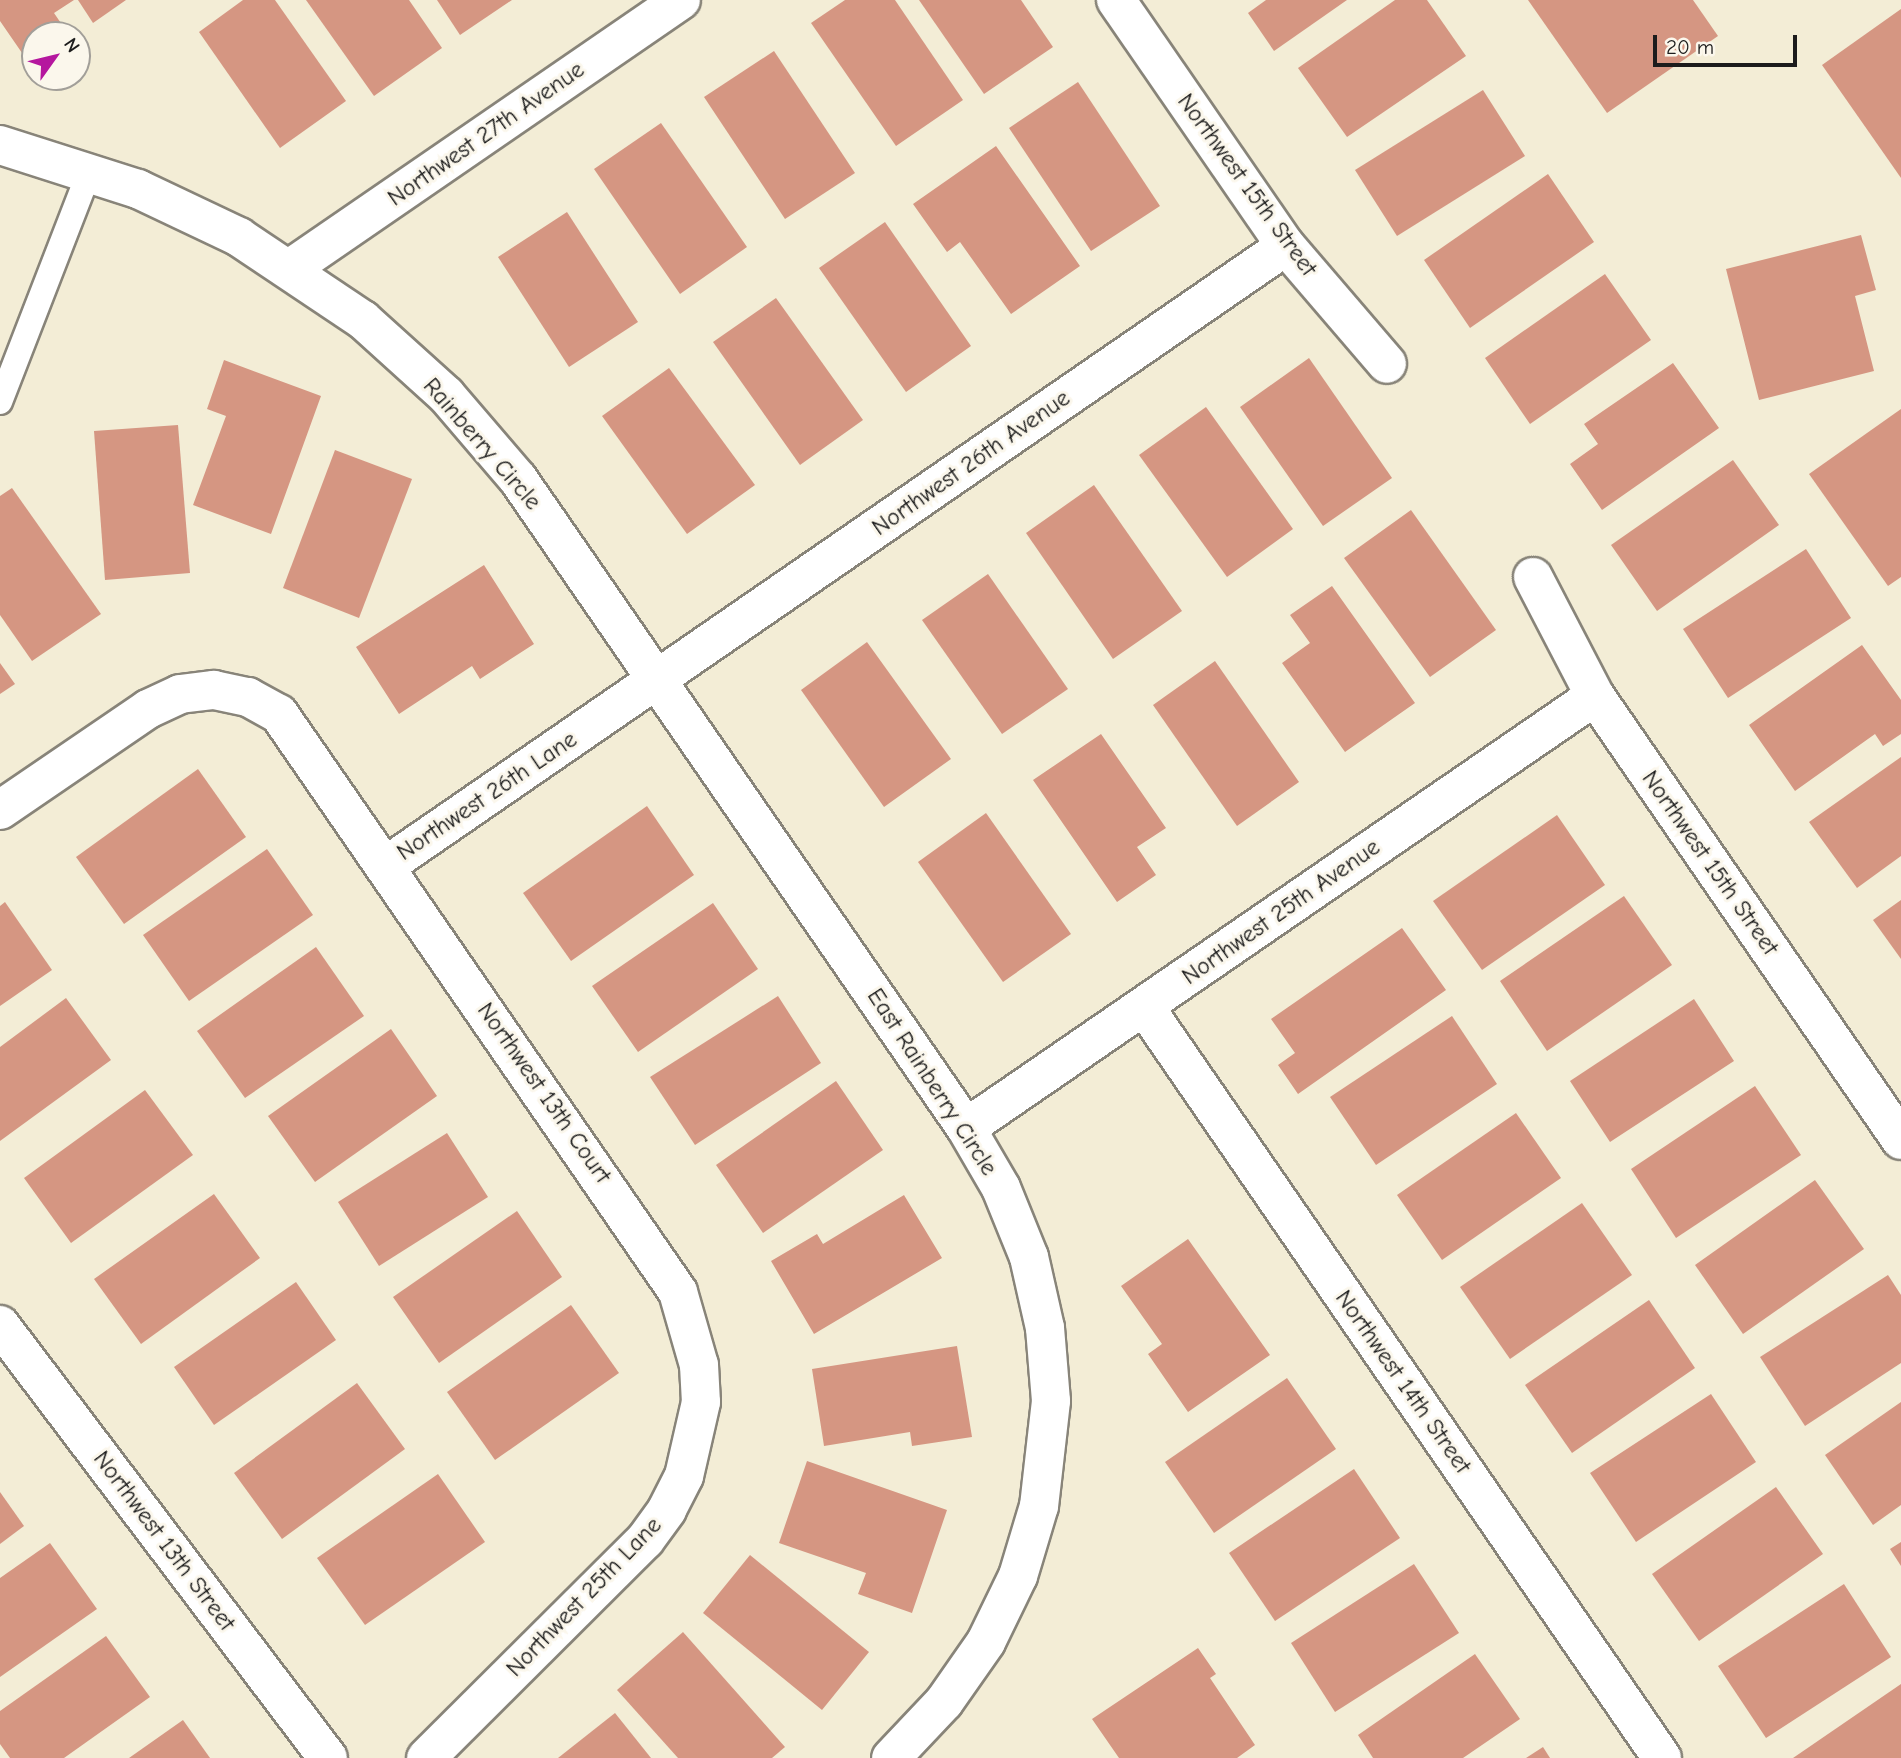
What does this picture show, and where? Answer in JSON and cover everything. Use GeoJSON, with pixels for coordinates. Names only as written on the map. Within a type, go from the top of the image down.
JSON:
{"type":"FeatureCollection","features":[{"type":"Feature","properties":{"kind":"street","name":"Northwest 27th Avenue"},"geometry":{"type":"LineString","coordinates":[[291,268],[681,0]]}},
{"type":"Feature","properties":{"kind":"street","name":"Northwest 15th Street"},"geometry":{"type":"LineString","coordinates":[[1116,0],[1286,246],[1387,364]]}},
{"type":"Feature","properties":{"kind":"street","name":"Rainberry Circle"},"geometry":{"type":"LineString","coordinates":[[0,145],[138,189],[239,237],[291,268],[363,320],[446,395],[518,479],[794,879]]}},
{"type":"Feature","properties":{"kind":"street","name":"Northwest 26th Avenue"},"geometry":{"type":"LineString","coordinates":[[657,679],[1286,246]]}},
{"type":"Feature","properties":{"kind":"street","name":"Northwest 15th Street"},"geometry":{"type":"LineString","coordinates":[[1533,577],[1595,696],[1901,1140]]}},
{"type":"Feature","properties":{"kind":"street","name":"Northwest 26th Lane"},"geometry":{"type":"LineString","coordinates":[[0,810],[148,709],[180,694],[214,690],[248,696],[278,714],[387,865],[657,679]]}},
{"type":"Feature","properties":{"kind":"street","name":"Northwest 25th Avenue"},"geometry":{"type":"LineString","coordinates":[[967,1128],[1595,696]]}},
{"type":"Feature","properties":{"kind":"street","name":"Northwest 13th Court"},"geometry":{"type":"LineString","coordinates":[[387,865],[660,1262],[691,1328]]}},
{"type":"Feature","properties":{"kind":"street","name":"East Rainberry Circle"},"geometry":{"type":"LineString","coordinates":[[794,879],[967,1128],[1001,1188],[1032,1268],[1045,1328],[1051,1401],[1046,1470],[1018,1576],[986,1642],[944,1702],[891,1758]]}},
{"type":"Feature","properties":{"kind":"street","name":"Northwest 14th Street"},"geometry":{"type":"LineString","coordinates":[[1144,1006],[1662,1758]]}},
{"type":"Feature","properties":{"kind":"street","name":"Northwest 13th Street"},"geometry":{"type":"LineString","coordinates":[[0,1325],[328,1758]]}},
{"type":"Feature","properties":{"kind":"street","name":"Northwest 25th Lane"},"geometry":{"type":"LineString","coordinates":[[426,1758],[645,1540],[667,1510],[684,1476],[701,1402],[691,1328]]}},
{"type":"Feature","properties":{"kind":"lane"},"geometry":{"type":"LineString","coordinates":[[0,402],[89,173]]}},
{"type":"Feature","properties":{"kind":"building"},"geometry":{"type":"Polygon","coordinates":[[[0,0],[74,0],[54,13],[59,21],[21,21],[21,51],[0,21],[0,0]]]}},
{"type":"Feature","properties":{"kind":"building"},"geometry":{"type":"Polygon","coordinates":[[[78,0],[126,0],[93,23],[78,0]]]}},
{"type":"Feature","properties":{"kind":"building"},"geometry":{"type":"Polygon","coordinates":[[[243,0],[275,0],[346,101],[280,148],[199,32],[243,0]]]}},
{"type":"Feature","properties":{"kind":"building"},"geometry":{"type":"Polygon","coordinates":[[[306,0],[409,0],[442,48],[374,96],[306,0]]]}},
{"type":"Feature","properties":{"kind":"building"},"geometry":{"type":"Polygon","coordinates":[[[437,0],[512,0],[460,35],[437,0]]]}},
{"type":"Feature","properties":{"kind":"building"},"geometry":{"type":"Polygon","coordinates":[[[845,0],[895,0],[963,100],[896,146],[811,23],[845,0]]]}},
{"type":"Feature","properties":{"kind":"building"},"geometry":{"type":"Polygon","coordinates":[[[919,0],[1021,0],[1053,47],[984,94],[919,0]]]}},
{"type":"Feature","properties":{"kind":"building"},"geometry":{"type":"Polygon","coordinates":[[[1266,0],[1347,0],[1274,51],[1248,13],[1266,0]]]}},
{"type":"Feature","properties":{"kind":"building"},"geometry":{"type":"Polygon","coordinates":[[[1395,0],[1427,0],[1466,56],[1347,137],[1298,68],[1395,0]]]}},
{"type":"Feature","properties":{"kind":"building"},"geometry":{"type":"Polygon","coordinates":[[[1528,0],[1693,0],[1718,36],[1607,113],[1528,0]]]}},
{"type":"Feature","properties":{"kind":"building"},"geometry":{"type":"Polygon","coordinates":[[[1901,9],[1901,178],[1822,65],[1901,9]]]}},
{"type":"Feature","properties":{"kind":"building"},"geometry":{"type":"Polygon","coordinates":[[[774,51],[855,173],[785,219],[704,97],[774,51]]]}},
{"type":"Feature","properties":{"kind":"building"},"geometry":{"type":"Polygon","coordinates":[[[1078,82],[1160,206],[1091,251],[1009,128],[1078,82]]]}},
{"type":"Feature","properties":{"kind":"building"},"geometry":{"type":"Polygon","coordinates":[[[1483,90],[1525,156],[1397,236],[1355,170],[1483,90]]]}},
{"type":"Feature","properties":{"kind":"building"},"geometry":{"type":"Polygon","coordinates":[[[661,123],[747,247],[680,294],[594,169],[661,123]]]}},
{"type":"Feature","properties":{"kind":"building"},"geometry":{"type":"Polygon","coordinates":[[[996,146],[1080,266],[1011,314],[960,242],[947,252],[913,204],[996,146]]]}},
{"type":"Feature","properties":{"kind":"building"},"geometry":{"type":"Polygon","coordinates":[[[1548,174],[1594,242],[1470,328],[1424,260],[1548,174]]]}},
{"type":"Feature","properties":{"kind":"building"},"geometry":{"type":"Polygon","coordinates":[[[567,212],[638,322],[569,367],[498,257],[567,212]]]}},
{"type":"Feature","properties":{"kind":"building"},"geometry":{"type":"Polygon","coordinates":[[[885,222],[971,346],[906,392],[819,268],[885,222]]]}},
{"type":"Feature","properties":{"kind":"building"},"geometry":{"type":"Polygon","coordinates":[[[1861,235],[1876,290],[1855,296],[1874,371],[1759,400],[1726,269],[1861,235]]]}},
{"type":"Feature","properties":{"kind":"building"},"geometry":{"type":"Polygon","coordinates":[[[1605,274],[1651,340],[1530,424],[1485,358],[1605,274]]]}},
{"type":"Feature","properties":{"kind":"building"},"geometry":{"type":"Polygon","coordinates":[[[776,298],[863,420],[800,465],[713,342],[776,298]]]}},
{"type":"Feature","properties":{"kind":"building"},"geometry":{"type":"Polygon","coordinates":[[[1309,358],[1392,478],[1323,526],[1240,407],[1309,358]]]}},
{"type":"Feature","properties":{"kind":"building"},"geometry":{"type":"Polygon","coordinates":[[[224,360],[321,396],[271,534],[193,505],[226,416],[207,409],[224,360]]]}},
{"type":"Feature","properties":{"kind":"building"},"geometry":{"type":"Polygon","coordinates":[[[1673,363],[1719,428],[1602,510],[1570,464],[1598,444],[1584,424],[1673,363]]]}},
{"type":"Feature","properties":{"kind":"building"},"geometry":{"type":"Polygon","coordinates":[[[669,368],[755,485],[687,534],[602,416],[669,368]]]}},
{"type":"Feature","properties":{"kind":"building"},"geometry":{"type":"Polygon","coordinates":[[[1206,407],[1293,529],[1227,577],[1139,455],[1206,407]]]}},
{"type":"Feature","properties":{"kind":"building"},"geometry":{"type":"Polygon","coordinates":[[[1901,409],[1901,577],[1888,586],[1809,474],[1901,409]]]}},
{"type":"Feature","properties":{"kind":"building"},"geometry":{"type":"Polygon","coordinates":[[[178,425],[190,573],[105,580],[94,431],[178,425]]]}},
{"type":"Feature","properties":{"kind":"building"},"geometry":{"type":"Polygon","coordinates":[[[335,450],[412,479],[359,618],[283,588],[335,450]]]}},
{"type":"Feature","properties":{"kind":"building"},"geometry":{"type":"Polygon","coordinates":[[[1733,460],[1779,525],[1657,611],[1611,545],[1733,460]]]}},
{"type":"Feature","properties":{"kind":"building"},"geometry":{"type":"Polygon","coordinates":[[[1094,485],[1182,611],[1113,659],[1026,533],[1094,485]]]}},
{"type":"Feature","properties":{"kind":"building"},"geometry":{"type":"Polygon","coordinates":[[[12,488],[101,614],[32,661],[0,615],[0,496],[12,488]]]}},
{"type":"Feature","properties":{"kind":"building"},"geometry":{"type":"Polygon","coordinates":[[[1411,510],[1496,630],[1430,677],[1344,558],[1411,510]]]}},
{"type":"Feature","properties":{"kind":"building"},"geometry":{"type":"Polygon","coordinates":[[[1806,549],[1851,618],[1728,698],[1683,629],[1806,549]]]}},
{"type":"Feature","properties":{"kind":"building"},"geometry":{"type":"Polygon","coordinates":[[[484,565],[534,644],[480,679],[472,666],[399,714],[356,647],[484,565]]]}},
{"type":"Feature","properties":{"kind":"building"},"geometry":{"type":"Polygon","coordinates":[[[988,574],[1068,689],[1002,734],[922,620],[988,574]]]}},
{"type":"Feature","properties":{"kind":"building"},"geometry":{"type":"Polygon","coordinates":[[[1332,586],[1415,703],[1345,752],[1282,663],[1310,643],[1290,615],[1332,586]]]}},
{"type":"Feature","properties":{"kind":"building"},"geometry":{"type":"Polygon","coordinates":[[[867,642],[951,759],[884,807],[801,690],[867,642]]]}},
{"type":"Feature","properties":{"kind":"building"},"geometry":{"type":"Polygon","coordinates":[[[1862,645],[1901,700],[1901,734],[1883,746],[1875,734],[1795,791],[1749,725],[1862,645]]]}},
{"type":"Feature","properties":{"kind":"building"},"geometry":{"type":"Polygon","coordinates":[[[1215,661],[1299,782],[1237,826],[1153,705],[1215,661]]]}},
{"type":"Feature","properties":{"kind":"building"},"geometry":{"type":"Polygon","coordinates":[[[0,663],[15,684],[0,694],[0,663]]]}},
{"type":"Feature","properties":{"kind":"building"},"geometry":{"type":"Polygon","coordinates":[[[1101,734],[1166,828],[1137,847],[1156,875],[1117,902],[1033,780],[1101,734]]]}},
{"type":"Feature","properties":{"kind":"building"},"geometry":{"type":"Polygon","coordinates":[[[1901,757],[1901,856],[1857,888],[1809,822],[1901,757]]]}},
{"type":"Feature","properties":{"kind":"building"},"geometry":{"type":"Polygon","coordinates":[[[198,769],[246,837],[124,924],[76,857],[198,769]]]}},
{"type":"Feature","properties":{"kind":"building"},"geometry":{"type":"Polygon","coordinates":[[[647,806],[694,875],[571,961],[523,893],[647,806]]]}},
{"type":"Feature","properties":{"kind":"building"},"geometry":{"type":"Polygon","coordinates":[[[986,813],[1071,934],[1003,982],[918,862],[986,813]]]}},
{"type":"Feature","properties":{"kind":"building"},"geometry":{"type":"Polygon","coordinates":[[[1557,815],[1605,885],[1482,970],[1433,901],[1557,815]]]}},
{"type":"Feature","properties":{"kind":"building"},"geometry":{"type":"Polygon","coordinates":[[[267,849],[313,915],[189,1001],[143,935],[267,849]]]}},
{"type":"Feature","properties":{"kind":"building"},"geometry":{"type":"Polygon","coordinates":[[[1624,896],[1672,965],[1547,1051],[1500,981],[1624,896]]]}},
{"type":"Feature","properties":{"kind":"building"},"geometry":{"type":"Polygon","coordinates":[[[1901,900],[1901,959],[1873,920],[1901,900]]]}},
{"type":"Feature","properties":{"kind":"building"},"geometry":{"type":"Polygon","coordinates":[[[5,902],[52,970],[0,1006],[0,906],[5,902]]]}},
{"type":"Feature","properties":{"kind":"building"},"geometry":{"type":"Polygon","coordinates":[[[713,903],[758,969],[638,1052],[592,986],[713,903]]]}},
{"type":"Feature","properties":{"kind":"building"},"geometry":{"type":"Polygon","coordinates":[[[1402,928],[1446,990],[1298,1094],[1278,1065],[1295,1053],[1271,1019],[1402,928]]]}},
{"type":"Feature","properties":{"kind":"building"},"geometry":{"type":"Polygon","coordinates":[[[316,947],[364,1016],[245,1098],[197,1031],[316,947]]]}},
{"type":"Feature","properties":{"kind":"building"},"geometry":{"type":"Polygon","coordinates":[[[778,996],[821,1063],[695,1145],[650,1077],[778,996]]]}},
{"type":"Feature","properties":{"kind":"building"},"geometry":{"type":"Polygon","coordinates":[[[66,998],[111,1060],[0,1141],[0,1047],[66,998]]]}},
{"type":"Feature","properties":{"kind":"building"},"geometry":{"type":"Polygon","coordinates":[[[1694,999],[1734,1061],[1610,1142],[1570,1081],[1694,999]]]}},
{"type":"Feature","properties":{"kind":"building"},"geometry":{"type":"Polygon","coordinates":[[[1452,1016],[1497,1084],[1376,1165],[1330,1097],[1452,1016]]]}},
{"type":"Feature","properties":{"kind":"building"},"geometry":{"type":"Polygon","coordinates":[[[391,1029],[437,1096],[315,1182],[268,1116],[391,1029]]]}},
{"type":"Feature","properties":{"kind":"building"},"geometry":{"type":"Polygon","coordinates":[[[836,1081],[883,1150],[763,1233],[716,1165],[836,1081]]]}},
{"type":"Feature","properties":{"kind":"building"},"geometry":{"type":"Polygon","coordinates":[[[1755,1086],[1801,1155],[1676,1238],[1631,1169],[1755,1086]]]}},
{"type":"Feature","properties":{"kind":"building"},"geometry":{"type":"Polygon","coordinates":[[[145,1090],[193,1155],[71,1243],[24,1178],[145,1090]]]}},
{"type":"Feature","properties":{"kind":"building"},"geometry":{"type":"Polygon","coordinates":[[[1516,1113],[1561,1178],[1442,1260],[1397,1195],[1516,1113]]]}},
{"type":"Feature","properties":{"kind":"building"},"geometry":{"type":"Polygon","coordinates":[[[447,1133],[488,1197],[379,1266],[338,1202],[447,1133]]]}},
{"type":"Feature","properties":{"kind":"building"},"geometry":{"type":"Polygon","coordinates":[[[1815,1180],[1864,1249],[1743,1334],[1695,1265],[1815,1180]]]}},
{"type":"Feature","properties":{"kind":"building"},"geometry":{"type":"Polygon","coordinates":[[[214,1194],[260,1258],[141,1344],[94,1279],[214,1194]]]}},
{"type":"Feature","properties":{"kind":"building"},"geometry":{"type":"Polygon","coordinates":[[[904,1195],[942,1258],[814,1334],[771,1261],[817,1234],[823,1244],[904,1195]]]}},
{"type":"Feature","properties":{"kind":"building"},"geometry":{"type":"Polygon","coordinates":[[[1582,1203],[1632,1275],[1510,1359],[1460,1287],[1582,1203]]]}},
{"type":"Feature","properties":{"kind":"building"},"geometry":{"type":"Polygon","coordinates":[[[517,1211],[562,1277],[439,1363],[393,1297],[517,1211]]]}},
{"type":"Feature","properties":{"kind":"building"},"geometry":{"type":"Polygon","coordinates":[[[1188,1239],[1270,1355],[1188,1412],[1148,1354],[1162,1344],[1121,1286],[1188,1239]]]}},
{"type":"Feature","properties":{"kind":"building"},"geometry":{"type":"Polygon","coordinates":[[[1888,1275],[1901,1295],[1901,1363],[1805,1426],[1760,1357],[1888,1275]]]}},
{"type":"Feature","properties":{"kind":"building"},"geometry":{"type":"Polygon","coordinates":[[[296,1282],[336,1340],[214,1425],[174,1367],[296,1282]]]}},
{"type":"Feature","properties":{"kind":"building"},"geometry":{"type":"Polygon","coordinates":[[[1649,1300],[1695,1368],[1572,1453],[1525,1385],[1649,1300]]]}},
{"type":"Feature","properties":{"kind":"building"},"geometry":{"type":"Polygon","coordinates":[[[571,1305],[619,1373],[495,1460],[447,1392],[571,1305]]]}},
{"type":"Feature","properties":{"kind":"building"},"geometry":{"type":"Polygon","coordinates":[[[957,1346],[972,1437],[912,1446],[910,1432],[824,1446],[812,1369],[957,1346]]]}},
{"type":"Feature","properties":{"kind":"building"},"geometry":{"type":"Polygon","coordinates":[[[1287,1378],[1336,1449],[1214,1533],[1165,1462],[1287,1378]]]}},
{"type":"Feature","properties":{"kind":"building"},"geometry":{"type":"Polygon","coordinates":[[[357,1383],[405,1449],[282,1539],[234,1473],[357,1383]]]}},
{"type":"Feature","properties":{"kind":"building"},"geometry":{"type":"Polygon","coordinates":[[[1711,1394],[1756,1462],[1636,1542],[1590,1473],[1711,1394]]]}},
{"type":"Feature","properties":{"kind":"building"},"geometry":{"type":"Polygon","coordinates":[[[1901,1402],[1901,1505],[1873,1525],[1825,1455],[1901,1402]]]}},
{"type":"Feature","properties":{"kind":"building"},"geometry":{"type":"Polygon","coordinates":[[[807,1461],[947,1510],[912,1613],[858,1594],[866,1573],[779,1543],[807,1461]]]}},
{"type":"Feature","properties":{"kind":"building"},"geometry":{"type":"Polygon","coordinates":[[[1354,1469],[1400,1538],[1275,1621],[1229,1553],[1354,1469]]]}},
{"type":"Feature","properties":{"kind":"building"},"geometry":{"type":"Polygon","coordinates":[[[438,1474],[485,1542],[365,1625],[317,1558],[438,1474]]]}},
{"type":"Feature","properties":{"kind":"building"},"geometry":{"type":"Polygon","coordinates":[[[1776,1487],[1823,1554],[1699,1641],[1652,1574],[1776,1487]]]}},
{"type":"Feature","properties":{"kind":"building"},"geometry":{"type":"Polygon","coordinates":[[[0,1492],[24,1526],[0,1544],[0,1492]]]}},
{"type":"Feature","properties":{"kind":"building"},"geometry":{"type":"Polygon","coordinates":[[[1901,1542],[1901,1566],[1890,1549],[1901,1542]]]}},
{"type":"Feature","properties":{"kind":"building"},"geometry":{"type":"Polygon","coordinates":[[[50,1543],[97,1609],[0,1677],[0,1578],[50,1543]]]}},
{"type":"Feature","properties":{"kind":"building"},"geometry":{"type":"Polygon","coordinates":[[[750,1555],[869,1652],[822,1710],[703,1613],[750,1555]]]}},
{"type":"Feature","properties":{"kind":"building"},"geometry":{"type":"Polygon","coordinates":[[[1414,1564],[1459,1633],[1335,1712],[1291,1643],[1414,1564]]]}},
{"type":"Feature","properties":{"kind":"building"},"geometry":{"type":"Polygon","coordinates":[[[1844,1584],[1891,1657],[1766,1738],[1718,1666],[1844,1584]]]}},
{"type":"Feature","properties":{"kind":"building"},"geometry":{"type":"Polygon","coordinates":[[[683,1632],[785,1747],[772,1758],[678,1758],[617,1690],[683,1632]]]}},
{"type":"Feature","properties":{"kind":"building"},"geometry":{"type":"Polygon","coordinates":[[[106,1636],[150,1697],[64,1758],[10,1758],[0,1744],[0,1711],[106,1636]]]}},
{"type":"Feature","properties":{"kind":"building"},"geometry":{"type":"Polygon","coordinates":[[[1198,1648],[1216,1674],[1210,1678],[1255,1745],[1237,1758],[1119,1758],[1092,1719],[1198,1648]]]}},
{"type":"Feature","properties":{"kind":"building"},"geometry":{"type":"Polygon","coordinates":[[[1475,1654],[1520,1719],[1463,1758],[1373,1758],[1358,1735],[1475,1654]]]}},
{"type":"Feature","properties":{"kind":"building"},"geometry":{"type":"Polygon","coordinates":[[[1901,1684],[1901,1758],[1793,1758],[1901,1684]]]}},
{"type":"Feature","properties":{"kind":"building"},"geometry":{"type":"Polygon","coordinates":[[[615,1713],[651,1758],[558,1758],[615,1713]]]}},
{"type":"Feature","properties":{"kind":"building"},"geometry":{"type":"Polygon","coordinates":[[[183,1720],[210,1758],[129,1758],[183,1720]]]}},
{"type":"Feature","properties":{"kind":"building"},"geometry":{"type":"Polygon","coordinates":[[[1543,1747],[1550,1758],[1526,1758],[1543,1747]]]}}]}
